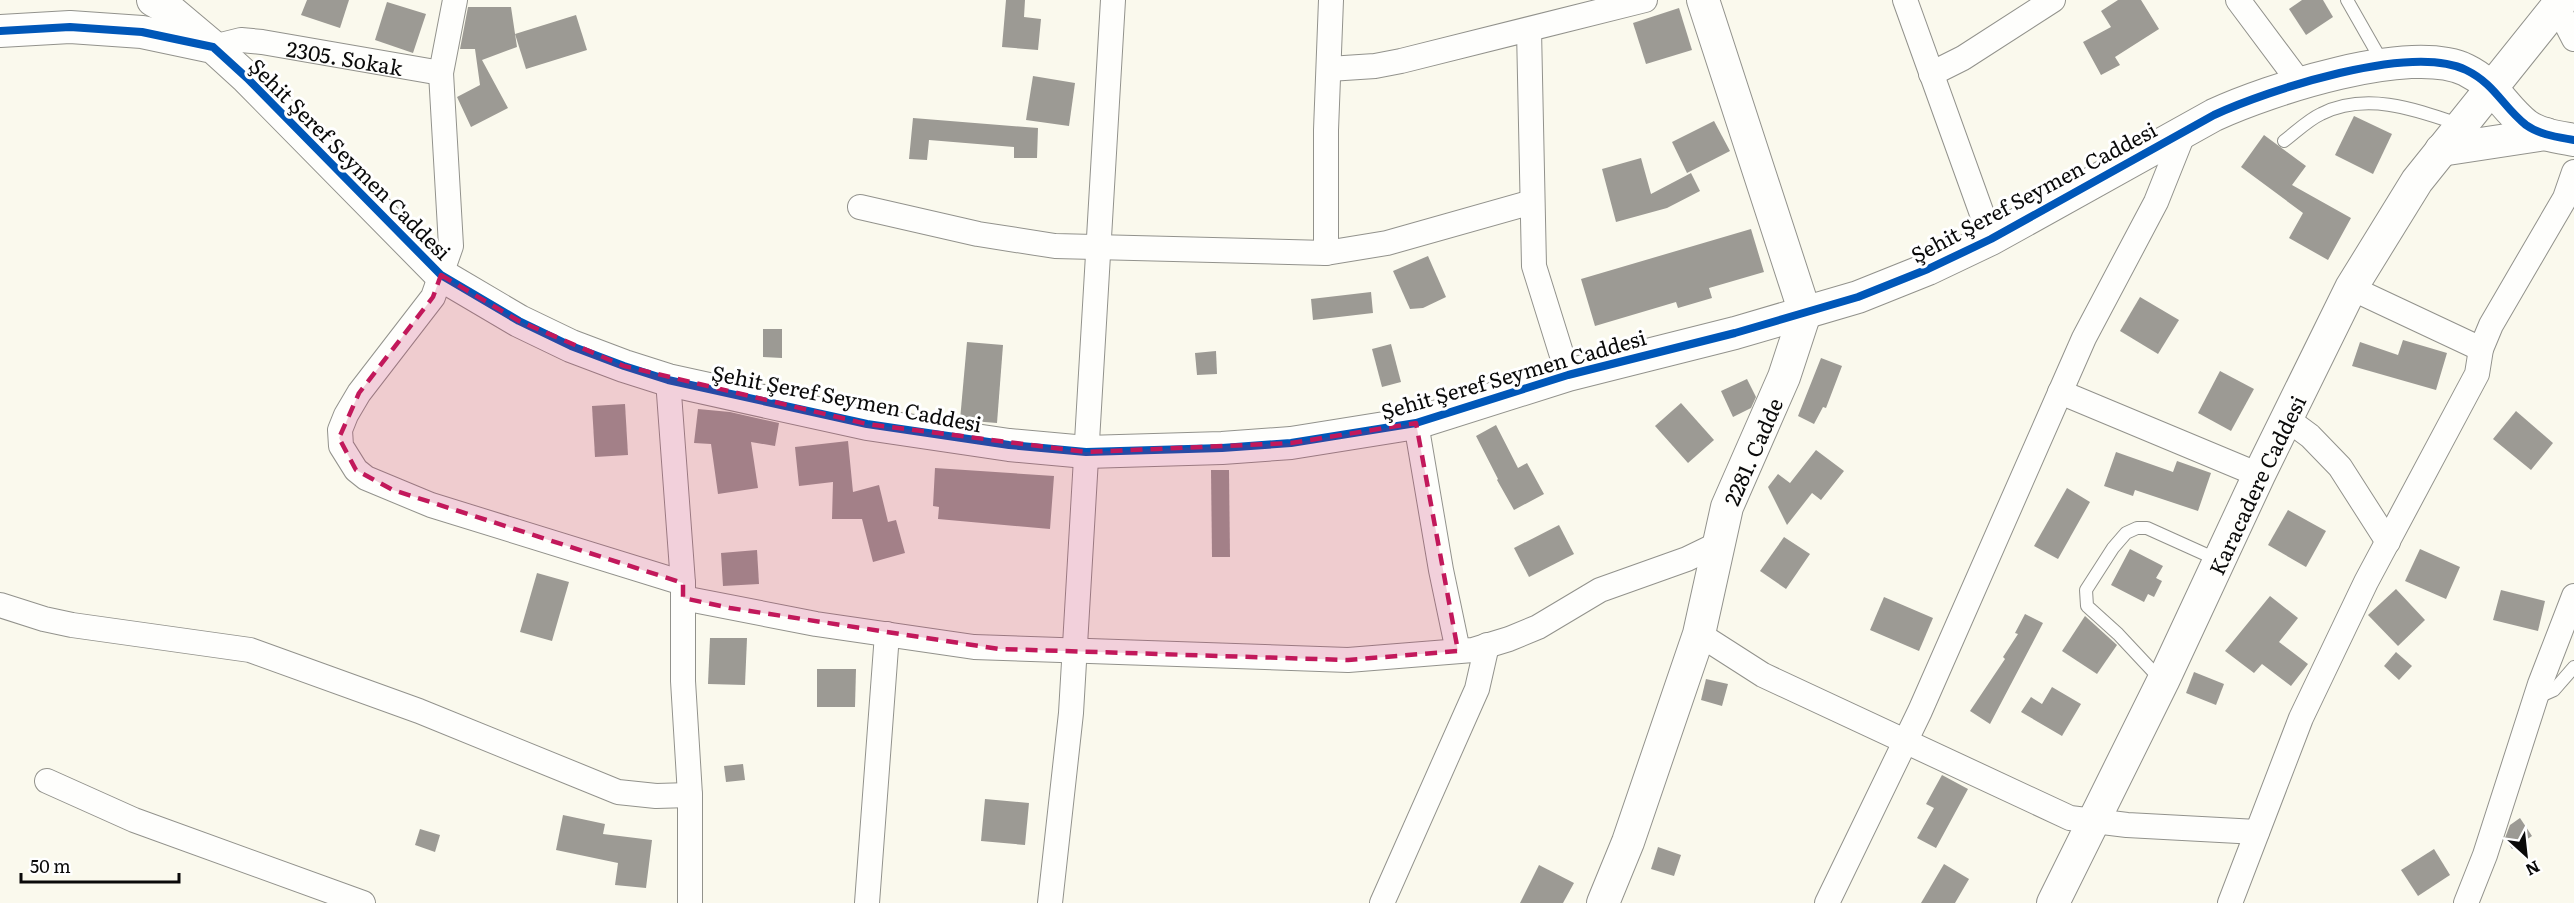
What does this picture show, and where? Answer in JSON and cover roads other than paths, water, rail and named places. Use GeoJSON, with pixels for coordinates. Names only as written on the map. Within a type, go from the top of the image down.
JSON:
{"type":"FeatureCollection","features":[{"type":"Feature","properties":{"kind":"street","name":"Şehit Şeref Seymen Caddesi"},"geometry":{"type":"LineString","coordinates":[[153,0],[167,8],[247,78],[441,275],[519,321],[571,346],[668,380],[867,424],[1010,445],[1086,452],[1222,448],[1291,442],[1416,423],[1568,375],[1858,297],[1928,269],[1991,239],[2214,115],[2250,99],[2300,83],[2415,61],[2441,62],[2466,70],[2492,87],[2527,125],[2560,137]]}},
{"type":"Feature","properties":{"kind":"street"},"geometry":{"type":"LineString","coordinates":[[455,0],[441,73],[451,246],[433,297],[359,393],[346,415],[339,438],[347,458],[366,478],[431,505],[683,590],[794,620],[974,647],[1075,652],[1348,660],[1458,651],[1487,645],[1538,627],[1600,590],[1687,559],[1718,544]]}},
{"type":"Feature","properties":{"kind":"street"},"geometry":{"type":"LineString","coordinates":[[1050,903],[1071,713],[1113,0]]}},
{"type":"Feature","properties":{"kind":"street"},"geometry":{"type":"LineString","coordinates":[[1326,254],[1331,0]]}},
{"type":"Feature","properties":{"kind":"street"},"geometry":{"type":"LineString","coordinates":[[1329,69],[1401,62],[1646,0]]}},
{"type":"Feature","properties":{"kind":"street"},"geometry":{"type":"LineString","coordinates":[[1703,0],[1805,313]]}},
{"type":"Feature","properties":{"kind":"street"},"geometry":{"type":"LineString","coordinates":[[1905,0],[1991,239]]}},
{"type":"Feature","properties":{"kind":"street"},"geometry":{"type":"LineString","coordinates":[[1931,75],[1963,58],[2053,0]]}},
{"type":"Feature","properties":{"kind":"street"},"geometry":{"type":"LineString","coordinates":[[2238,0],[2300,83]]}},
{"type":"Feature","properties":{"kind":"street"},"geometry":{"type":"LineString","coordinates":[[2560,3],[2574,39]]}},
{"type":"Feature","properties":{"kind":"street","name":"Karacadere Caddesi"},"geometry":{"type":"LineString","coordinates":[[2053,903],[2091,822],[2163,681],[2259,475],[2351,288],[2397,210],[2441,150],[2560,3]]}},
{"type":"Feature","properties":{"kind":"street"},"geometry":{"type":"LineString","coordinates":[[0,31],[70,27],[142,32],[213,47]]}},
{"type":"Feature","properties":{"kind":"street"},"geometry":{"type":"LineString","coordinates":[[1528,30],[1534,266],[1568,375]]}},
{"type":"Feature","properties":{"kind":"street","name":"2305. Sokak"},"geometry":{"type":"LineString","coordinates":[[213,47],[241,40],[262,42],[441,73]]}},
{"type":"Feature","properties":{"kind":"street"},"geometry":{"type":"LineString","coordinates":[[1827,903],[1905,743],[2084,338],[2156,202],[2184,132]]}},
{"type":"Feature","properties":{"kind":"street"},"geometry":{"type":"LineString","coordinates":[[2441,150],[2560,137]]}},
{"type":"Feature","properties":{"kind":"street"},"geometry":{"type":"LineString","coordinates":[[2230,903],[2301,718],[2388,542],[2477,375],[2481,349],[2492,324],[2565,198],[2574,172]]}},
{"type":"Feature","properties":{"kind":"street"},"geometry":{"type":"LineString","coordinates":[[860,207],[978,234],[1055,246],[1097,249],[1192,248],[1326,254],[1387,243],[1532,202]]}},
{"type":"Feature","properties":{"kind":"street"},"geometry":{"type":"LineString","coordinates":[[2351,288],[2481,349]]}},
{"type":"Feature","properties":{"kind":"street","name":"2281. Cadde"},"geometry":{"type":"LineString","coordinates":[[1603,903],[1628,842],[1699,634],[1727,507],[1785,377],[1805,313]]}},
{"type":"Feature","properties":{"kind":"street"},"geometry":{"type":"LineString","coordinates":[[668,380],[683,590],[684,692],[690,795],[690,903]]}},
{"type":"Feature","properties":{"kind":"street"},"geometry":{"type":"LineString","coordinates":[[2060,393],[2259,475]]}},
{"type":"Feature","properties":{"kind":"street"},"geometry":{"type":"LineString","coordinates":[[2287,419],[2310,436],[2340,467],[2388,542]]}},
{"type":"Feature","properties":{"kind":"street"},"geometry":{"type":"LineString","coordinates":[[1416,423],[1440,570],[1458,651]]}},
{"type":"Feature","properties":{"kind":"street"},"geometry":{"type":"LineString","coordinates":[[2466,903],[2485,855],[2536,699],[2574,596]]}},
{"type":"Feature","properties":{"kind":"street"},"geometry":{"type":"LineString","coordinates":[[0,605],[72,625],[250,650],[419,711],[618,792],[656,796],[690,795]]}},
{"type":"Feature","properties":{"kind":"street"},"geometry":{"type":"LineString","coordinates":[[867,903],[887,634]]}},
{"type":"Feature","properties":{"kind":"street"},"geometry":{"type":"LineString","coordinates":[[1699,634],[1763,675],[2053,811],[2091,822],[2257,832]]}},
{"type":"Feature","properties":{"kind":"street"},"geometry":{"type":"LineString","coordinates":[[1382,903],[1477,689],[1487,645]]}},
{"type":"Feature","properties":{"kind":"street"},"geometry":{"type":"LineString","coordinates":[[47,781],[134,820],[363,903]]}},
{"type":"Feature","properties":{"kind":"lane"},"geometry":{"type":"LineString","coordinates":[[2347,0],[2384,66]]}},
{"type":"Feature","properties":{"kind":"lane"},"geometry":{"type":"LineString","coordinates":[[2284,141],[2323,112],[2369,102],[2420,111],[2461,125]]}},
{"type":"Feature","properties":{"kind":"lane"},"geometry":{"type":"LineString","coordinates":[[2163,681],[2118,634],[2087,606],[2086,590],[2113,548],[2126,533],[2137,528],[2147,528],[2219,560]]}},
{"type":"Feature","properties":{"kind":"lane"},"geometry":{"type":"LineString","coordinates":[[2536,699],[2553,690],[2574,668]]}}]}
